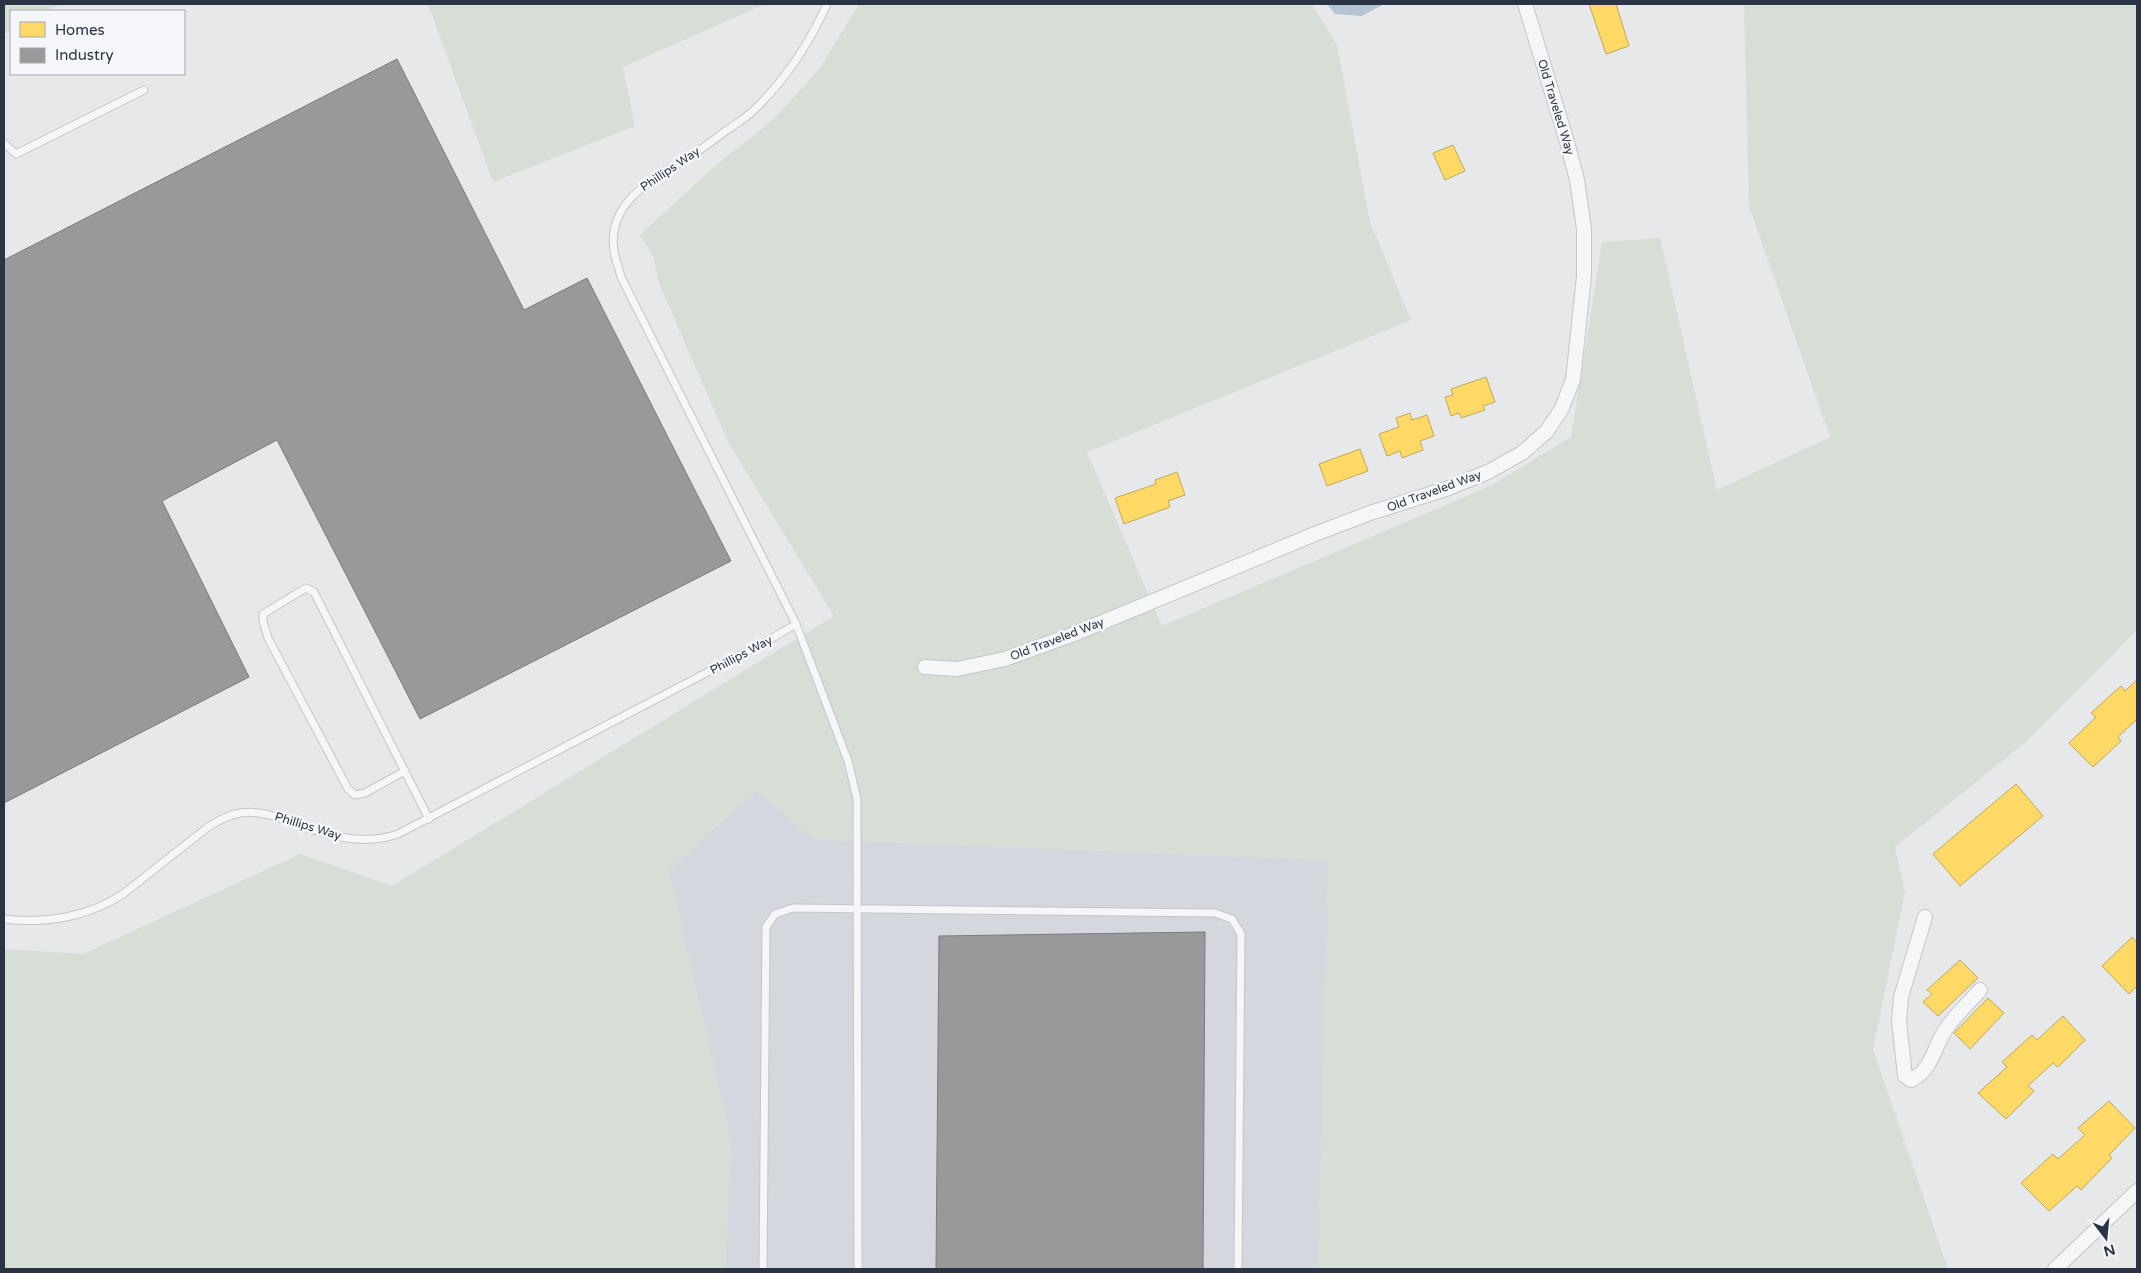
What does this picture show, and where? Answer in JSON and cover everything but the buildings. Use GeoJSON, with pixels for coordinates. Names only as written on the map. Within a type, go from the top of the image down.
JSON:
{"type":"FeatureCollection","features":[{"type":"Feature","properties":{"kind":"street","name":"Old Traveled Way"},"geometry":{"type":"LineString","coordinates":[[925,667],[957,669],[1005,659],[1074,634],[1315,534],[1446,489],[1488,472],[1522,454],[1546,432],[1561,410],[1573,380],[1584,276],[1584,229],[1577,180],[1525,4]]}},
{"type":"Feature","properties":{"kind":"street"},"geometry":{"type":"LineString","coordinates":[[1925,917],[1901,997],[1899,1021],[1904,1076],[1910,1080],[1923,1071],[1946,1029],[1980,990]]}},
{"type":"Feature","properties":{"kind":"street"},"geometry":{"type":"LineString","coordinates":[[2056,1269],[2137,1191]]}},
{"type":"Feature","properties":{"kind":"lane","name":"Phillips Way"},"geometry":{"type":"LineString","coordinates":[[4,918],[33,921],[52,920],[77,914],[108,902],[131,888],[208,827],[231,815],[250,812],[269,814],[332,836],[364,840],[386,838],[429,819],[796,624],[621,277],[614,250],[614,237],[622,208],[634,194],[649,181],[688,159],[753,111],[781,81],[819,21],[827,4]]}},
{"type":"Feature","properties":{"kind":"lane"},"geometry":{"type":"LineString","coordinates":[[4,143],[16,154],[144,90]]}},
{"type":"Feature","properties":{"kind":"lane"},"geometry":{"type":"LineString","coordinates":[[405,772],[365,793],[355,795],[348,790],[268,638],[263,614],[306,588],[314,592],[429,819]]}},
{"type":"Feature","properties":{"kind":"lane"},"geometry":{"type":"LineString","coordinates":[[796,624],[848,761],[857,800],[858,1269]]}},
{"type":"Feature","properties":{"kind":"lane"},"geometry":{"type":"LineString","coordinates":[[763,1269],[766,927],[775,914],[793,908],[1215,913],[1232,919],[1241,934],[1238,1269]]}},
{"type":"Feature","properties":{"kind":"shaded area"},"geometry":{"type":"Polygon","coordinates":[[[4,4],[65,4],[44,10],[10,10],[10,31],[4,35],[4,4]]]}},
{"type":"Feature","properties":{"kind":"shaded area"},"geometry":{"type":"Polygon","coordinates":[[[428,4],[765,4],[623,67],[635,126],[493,182],[428,4]]]}},
{"type":"Feature","properties":{"kind":"shaded area"},"geometry":{"type":"Polygon","coordinates":[[[859,4],[1312,4],[1337,45],[1370,222],[1411,320],[1087,452],[1162,626],[1490,486],[1571,437],[1602,242],[1660,238],[1717,490],[1830,437],[1749,206],[1744,4],[2137,4],[2137,630],[2027,741],[1895,847],[1905,892],[1873,1049],[1948,1269],[1318,1269],[1328,860],[813,839],[756,790],[668,870],[731,1142],[725,1269],[4,1269],[4,949],[83,954],[300,854],[392,886],[834,616],[728,442],[659,283],[653,256],[640,235],[715,166],[773,120],[820,68],[859,4]]]}},
{"type":"Feature","properties":{"kind":"shaded area"},"geometry":{"type":"Polygon","coordinates":[[[756,790],[814,839],[1329,860],[1318,1269],[725,1269],[731,1142],[668,870],[756,790]]]}},
{"type":"Feature","properties":{"kind":"water"},"geometry":{"type":"Polygon","coordinates":[[[1327,4],[1384,4],[1362,16],[1335,14],[1327,4]]]}}]}
